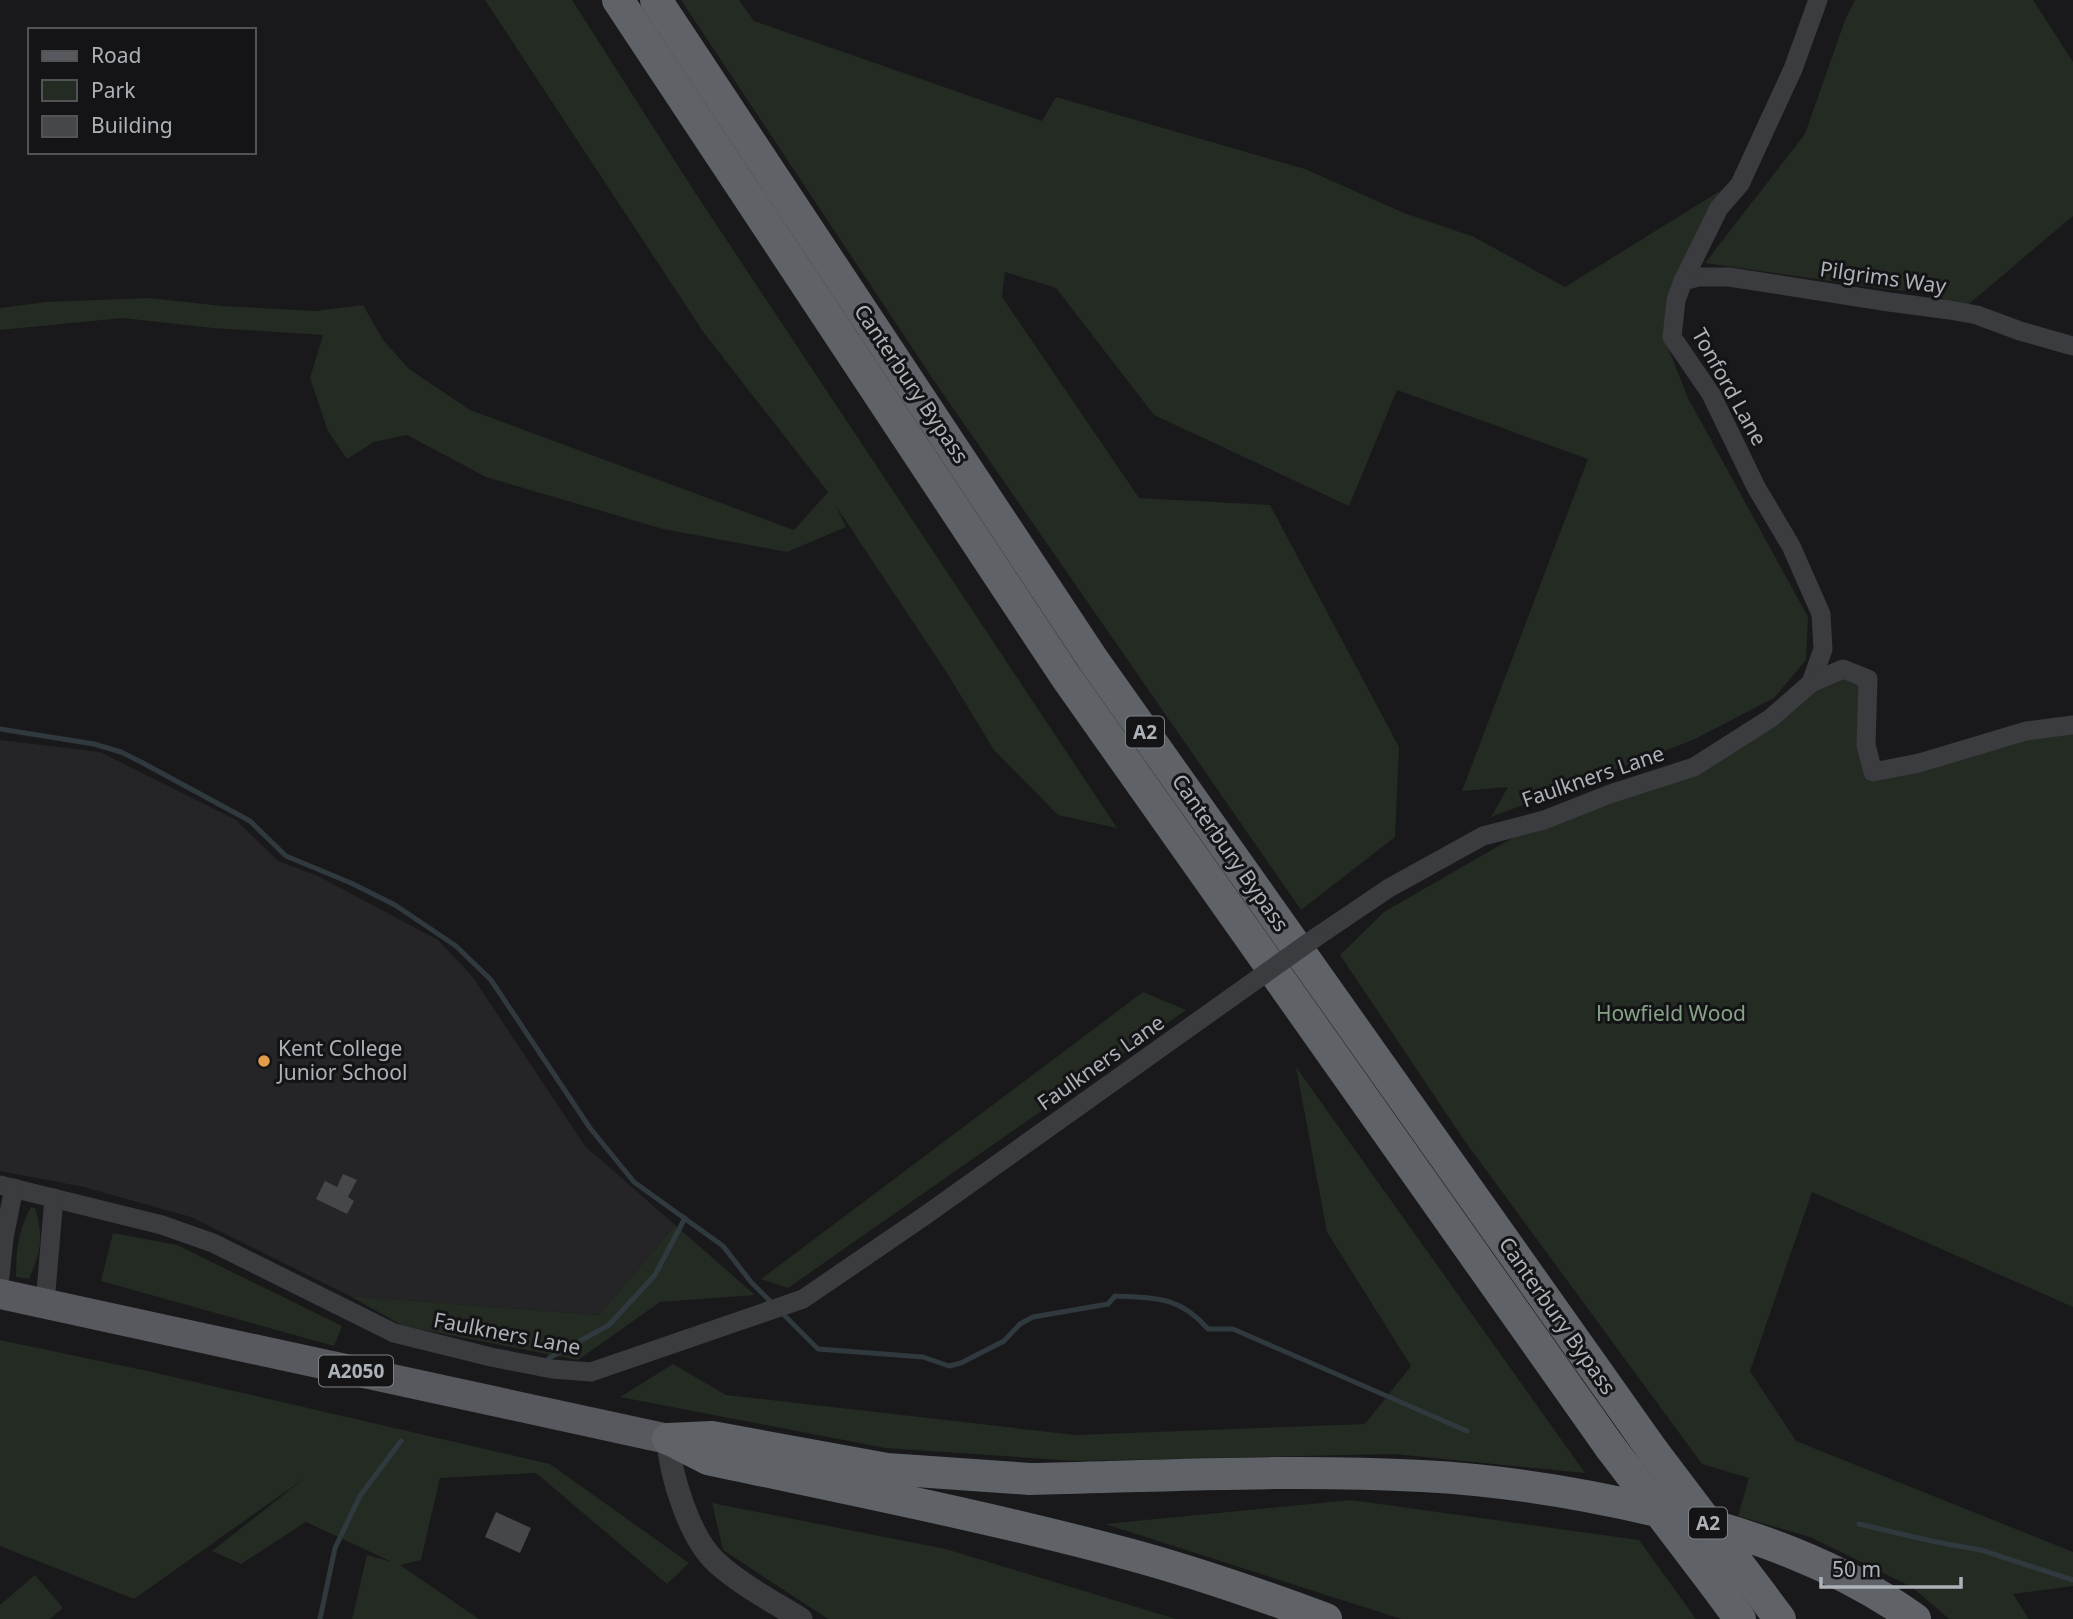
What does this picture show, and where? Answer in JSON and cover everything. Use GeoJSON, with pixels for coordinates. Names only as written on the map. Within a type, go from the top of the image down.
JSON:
{"type":"FeatureCollection","features":[{"type":"Feature","properties":{"kind":"highway","name":"Canterbury Bypass"},"geometry":{"type":"LineString","coordinates":[[618,0],[1066,677],[1610,1447],[1740,1619]]}},
{"type":"Feature","properties":{"kind":"highway","name":"Canterbury Bypass"},"geometry":{"type":"LineString","coordinates":[[656,0],[1094,661],[1653,1451],[1771,1607]]}},
{"type":"Feature","properties":{"kind":"highway"},"geometry":{"type":"LineString","coordinates":[[668,1439],[712,1437],[887,1469],[987,1477],[1030,1479],[1339,1473],[1424,1476],[1524,1486],[1639,1507],[1758,1539],[1834,1571],[1884,1598],[1914,1619]]}},
{"type":"Feature","properties":{"kind":"highway"},"geometry":{"type":"LineString","coordinates":[[668,1439],[708,1459],[986,1518],[1131,1555],[1251,1592],[1326,1619]]}},
{"type":"Feature","properties":{"kind":"main road","name":"A2050"},"geometry":{"type":"LineString","coordinates":[[0,1294],[668,1439]]}},
{"type":"Feature","properties":{"kind":"street","name":"Tonford Lane"},"geometry":{"type":"LineString","coordinates":[[1811,683],[1823,649],[1821,614],[1791,546],[1756,487],[1711,394],[1672,337],[1676,300],[1683,281],[1720,208],[1741,184],[1793,68],[1818,0]]}},
{"type":"Feature","properties":{"kind":"street","name":"Pilgrims Way"},"geometry":{"type":"LineString","coordinates":[[1683,281],[1698,277],[1729,277],[1950,310],[1977,315],[2073,346]]}},
{"type":"Feature","properties":{"kind":"street","name":"Faulkners Lane"},"geometry":{"type":"LineString","coordinates":[[0,1277],[7,1187],[162,1225],[213,1243],[394,1332],[436,1344],[552,1369],[592,1372],[803,1299],[1389,888],[1483,836],[1544,820],[1610,794],[1694,767],[1771,718],[1811,683],[1843,669],[1868,679],[1866,745],[1873,772],[1919,763],[2026,731],[2073,724]]}},
{"type":"Feature","properties":{"kind":"street"},"geometry":{"type":"LineString","coordinates":[[45,1303],[54,1198]]}},
{"type":"Feature","properties":{"kind":"street"},"geometry":{"type":"LineString","coordinates":[[668,1439],[672,1469],[695,1532],[714,1561],[746,1586],[801,1619]]}},
{"type":"Feature","properties":{"kind":"shaded area","name":"Kent College Junior School"},"geometry":{"type":"Polygon","coordinates":[[[0,740],[100,752],[236,820],[278,861],[318,876],[438,940],[472,976],[585,1146],[675,1225],[599,1315],[350,1296],[191,1217],[84,1187],[0,1171],[0,740]]]}},
{"type":"Feature","properties":{"kind":"green space"},"geometry":{"type":"Polygon","coordinates":[[[485,0],[572,0],[694,191],[1117,828],[1058,815],[994,750],[947,673],[836,506],[846,527],[787,552],[663,529],[486,477],[407,435],[374,442],[347,459],[328,431],[310,378],[323,335],[213,328],[123,318],[0,330],[0,308],[46,302],[149,298],[222,306],[315,311],[363,305],[383,340],[409,369],[470,410],[794,530],[828,492],[704,333],[485,0]]]}},
{"type":"Feature","properties":{"kind":"green space"},"geometry":{"type":"Polygon","coordinates":[[[681,0],[739,0],[754,21],[1042,121],[1056,97],[1305,169],[1404,213],[1474,237],[1565,287],[1728,186],[1663,335],[1688,398],[1808,617],[1806,660],[1774,698],[1693,740],[1491,817],[1508,787],[1462,791],[1588,459],[1397,390],[1349,506],[1154,415],[1056,288],[1005,272],[1002,297],[1139,498],[1270,505],[1399,747],[1395,837],[1301,910],[935,382],[681,0]]]}},
{"type":"Feature","properties":{"kind":"green space"},"geometry":{"type":"Polygon","coordinates":[[[1855,0],[2033,0],[2073,62],[2073,216],[1964,308],[1928,292],[1892,290],[1705,263],[1805,134],[1845,20],[1855,0]]]}},
{"type":"Feature","properties":{"kind":"green space","name":"Howfield Wood"},"geometry":{"type":"Polygon","coordinates":[[[1843,669],[1868,679],[1873,772],[2073,725],[2073,1307],[1812,1192],[1750,1371],[1796,1441],[2073,1552],[2073,1586],[2013,1594],[2029,1619],[1949,1619],[1912,1587],[1810,1537],[1738,1516],[1749,1478],[1702,1464],[1464,1140],[1340,955],[1384,912],[1544,820],[1694,767],[1843,669]]]}},
{"type":"Feature","properties":{"kind":"green space"},"geometry":{"type":"Polygon","coordinates":[[[1143,992],[1186,1010],[788,1288],[761,1279],[1143,992]]]}},
{"type":"Feature","properties":{"kind":"green space"},"geometry":{"type":"Polygon","coordinates":[[[1296,1067],[1585,1473],[1394,1454],[1075,1461],[885,1448],[620,1397],[673,1364],[726,1395],[1076,1435],[1365,1424],[1411,1366],[1327,1232],[1296,1067]]]}},
{"type":"Feature","properties":{"kind":"green space"},"geometry":{"type":"Polygon","coordinates":[[[31,1207],[35,1208],[40,1236],[39,1252],[29,1279],[16,1277],[16,1267],[21,1232],[31,1207]]]}},
{"type":"Feature","properties":{"kind":"green space"},"geometry":{"type":"Polygon","coordinates":[[[675,1225],[755,1295],[660,1302],[578,1360],[403,1326],[350,1296],[599,1315],[675,1225]]]}},
{"type":"Feature","properties":{"kind":"green space"},"geometry":{"type":"Polygon","coordinates":[[[113,1233],[177,1245],[342,1326],[334,1346],[101,1281],[113,1233]]]}},
{"type":"Feature","properties":{"kind":"green space"},"geometry":{"type":"Polygon","coordinates":[[[0,1340],[152,1372],[550,1464],[689,1563],[667,1584],[536,1473],[440,1478],[421,1560],[400,1565],[479,1619],[352,1619],[367,1555],[392,1562],[306,1522],[241,1564],[212,1551],[305,1478],[134,1599],[0,1546],[0,1340]]]}},
{"type":"Feature","properties":{"kind":"green space"},"geometry":{"type":"Polygon","coordinates":[[[1351,1500],[1639,1540],[1696,1619],[1401,1619],[1105,1524],[1351,1500]]]}},
{"type":"Feature","properties":{"kind":"green space"},"geometry":{"type":"Polygon","coordinates":[[[712,1503],[946,1549],[1176,1619],[828,1619],[723,1550],[712,1503]]]}},
{"type":"Feature","properties":{"kind":"green space"},"geometry":{"type":"Polygon","coordinates":[[[35,1575],[63,1608],[50,1619],[0,1619],[0,1605],[35,1575]]]}},
{"type":"Feature","properties":{"kind":"building"},"geometry":{"type":"Polygon","coordinates":[[[343,1174],[357,1180],[348,1197],[354,1201],[347,1214],[316,1199],[325,1181],[337,1187],[343,1174]]]}},
{"type":"Feature","properties":{"kind":"building"},"geometry":{"type":"Polygon","coordinates":[[[496,1512],[531,1528],[520,1553],[485,1537],[496,1512]]]}},
{"type":"Feature","properties":{"kind":"waterway"},"geometry":{"type":"LineString","coordinates":[[0,729],[94,744],[121,752],[250,821],[286,856],[395,905],[456,946],[491,980],[590,1128],[634,1182],[723,1246],[751,1282],[774,1305]]}},
{"type":"Feature","properties":{"kind":"waterway"},"geometry":{"type":"LineString","coordinates":[[549,1358],[609,1325],[655,1275],[685,1218]]}},
{"type":"Feature","properties":{"kind":"waterway"},"geometry":{"type":"LineString","coordinates":[[781,1312],[818,1349],[923,1357],[949,1366],[961,1363],[1004,1341],[1020,1324],[1033,1317],[1108,1304],[1115,1296],[1155,1299],[1187,1310],[1208,1329],[1233,1329],[1467,1431]]}},
{"type":"Feature","properties":{"kind":"waterway"},"geometry":{"type":"LineString","coordinates":[[320,1619],[335,1548],[360,1496],[401,1441]]}},
{"type":"Feature","properties":{"kind":"waterway"},"geometry":{"type":"LineString","coordinates":[[1859,1524],[1981,1550],[2073,1580]]}},
{"type":"Feature","properties":{"kind":"place","name":"Kent College Junior School"},"geometry":{"type":"Point","coordinates":[264,1061]}}]}
